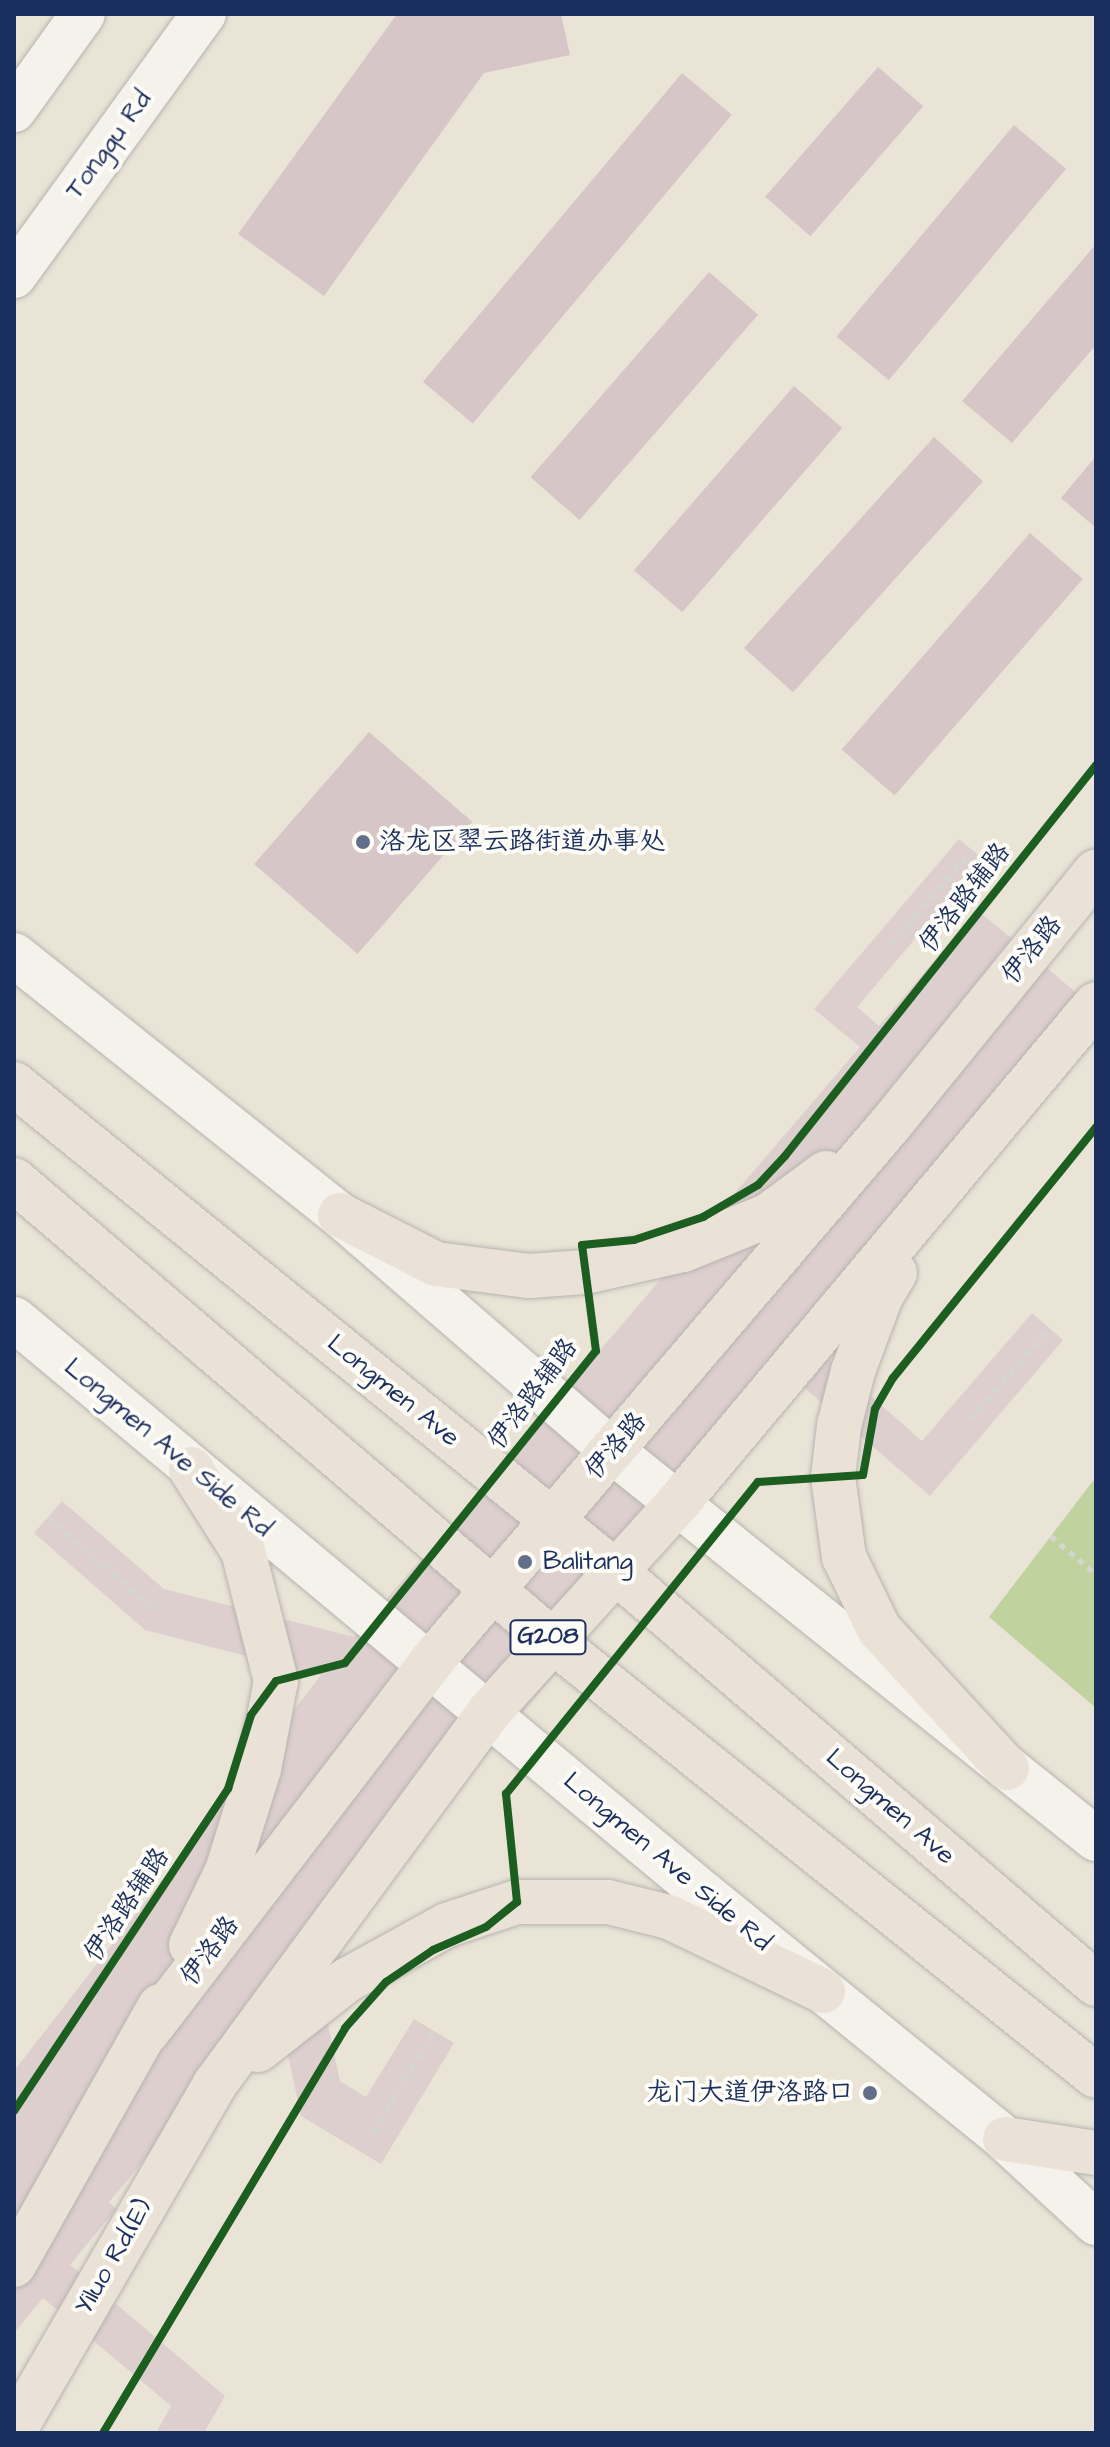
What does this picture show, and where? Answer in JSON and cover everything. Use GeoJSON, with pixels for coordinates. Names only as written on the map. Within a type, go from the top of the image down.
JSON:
{"type":"FeatureCollection","features":[{"type":"Feature","properties":{"kind":"main road"},"geometry":{"type":"LineString","coordinates":[[14,110],[83,14]]}},
{"type":"Feature","properties":{"kind":"main road","name":"Tongqu Rd"},"geometry":{"type":"LineString","coordinates":[[14,276],[204,14]]}},
{"type":"Feature","properties":{"kind":"main road","name":"伊洛路"},"geometry":{"type":"LineString","coordinates":[[148,2031],[430,1663],[889,1126],[1096,871]]}},
{"type":"Feature","properties":{"kind":"main road"},"geometry":{"type":"LineString","coordinates":[[14,955],[340,1215],[612,1451],[1096,1839]]}},
{"type":"Feature","properties":{"kind":"main road"},"geometry":{"type":"LineString","coordinates":[[215,2084],[489,1712],[677,1504],[961,1170],[1096,1004]]}},
{"type":"Feature","properties":{"kind":"main road","name":"Longmen Ave"},"geometry":{"type":"LineString","coordinates":[[14,1084],[616,1572],[1096,1984]]}},
{"type":"Feature","properties":{"kind":"main road"},"geometry":{"type":"LineString","coordinates":[[340,1215],[436,1264],[529,1276],[585,1272],[683,1250],[769,1215],[889,1126]]}},
{"type":"Feature","properties":{"kind":"main road"},"geometry":{"type":"LineString","coordinates":[[961,1170],[881,1296],[849,1384],[839,1426],[833,1477],[844,1557],[879,1629],[1007,1768]]}},
{"type":"Feature","properties":{"kind":"main road","name":"G208"},"geometry":{"type":"LineString","coordinates":[[14,1180],[554,1642],[1096,2076]]}},
{"type":"Feature","properties":{"kind":"main road","name":"Longmen Ave Side Rd"},"geometry":{"type":"LineString","coordinates":[[14,1319],[191,1469],[1005,2139],[1096,2223]]}},
{"type":"Feature","properties":{"kind":"main road"},"geometry":{"type":"LineString","coordinates":[[14,2265],[148,2031],[227,1871],[259,1769],[276,1681],[243,1551],[191,1469]]}},
{"type":"Feature","properties":{"kind":"main road"},"geometry":{"type":"LineString","coordinates":[[215,2084],[347,1980],[447,1925],[517,1902],[608,1902],[669,1917],[823,1991]]}},
{"type":"Feature","properties":{"kind":"main road","name":"Yiluo Rd.(E)"},"geometry":{"type":"LineString","coordinates":[[14,2431],[215,2084]]}},
{"type":"Feature","properties":{"kind":"main road"},"geometry":{"type":"LineString","coordinates":[[1005,2139],[1096,2153]]}},
{"type":"Feature","properties":{"kind":"path"},"geometry":{"type":"LineString","coordinates":[[892,944],[972,850]]}},
{"type":"Feature","properties":{"kind":"path"},"geometry":{"type":"LineString","coordinates":[[970,1419],[1049,1328]]}},
{"type":"Feature","properties":{"kind":"path"},"geometry":{"type":"LineString","coordinates":[[48,1517],[154,1609]]}},
{"type":"Feature","properties":{"kind":"path"},"geometry":{"type":"LineString","coordinates":[[1051,1536],[1096,1574]]}},
{"type":"Feature","properties":{"kind":"path"},"geometry":{"type":"LineString","coordinates":[[374,2132],[434,2031]]}},
{"type":"Feature","properties":{"kind":"shaded area"},"geometry":{"type":"Polygon","coordinates":[[[959,839],[983,859],[857,1007],[879,1026],[977,910],[1096,1009],[824,1355],[922,1441],[1032,1313],[1063,1340],[930,1496],[800,1384],[314,1959],[340,2081],[366,2097],[414,2019],[454,2043],[381,2164],[301,2116],[277,2003],[109,2202],[116,2209],[70,2265],[225,2396],[204,2433],[156,2433],[171,2406],[43,2298],[14,2333],[14,2071],[321,1675],[145,1630],[34,1533],[62,1501],[164,1589],[354,1637],[860,1047],[814,1009],[959,839]]]}},
{"type":"Feature","properties":{"kind":"green space"},"geometry":{"type":"Polygon","coordinates":[[[1096,1477],[1096,1708],[989,1617],[1096,1477]]]}},
{"type":"Feature","properties":{"kind":"building"},"geometry":{"type":"Polygon","coordinates":[[[397,14],[561,14],[570,55],[484,73],[324,296],[238,234],[397,14]]]}},
{"type":"Feature","properties":{"kind":"building"},"geometry":{"type":"Polygon","coordinates":[[[878,67],[923,106],[810,236],[765,197],[878,67]]]}},
{"type":"Feature","properties":{"kind":"building"},"geometry":{"type":"Polygon","coordinates":[[[682,73],[732,115],[473,423],[423,382],[682,73]]]}},
{"type":"Feature","properties":{"kind":"building"},"geometry":{"type":"Polygon","coordinates":[[[1014,125],[1066,169],[889,380],[837,336],[1014,125]]]}},
{"type":"Feature","properties":{"kind":"building"},"geometry":{"type":"Polygon","coordinates":[[[1096,244],[1096,345],[1012,443],[962,401],[1096,244]]]}},
{"type":"Feature","properties":{"kind":"building"},"geometry":{"type":"Polygon","coordinates":[[[709,272],[758,315],[580,520],[531,477],[709,272]]]}},
{"type":"Feature","properties":{"kind":"building"},"geometry":{"type":"Polygon","coordinates":[[[794,386],[842,428],[682,612],[634,570],[794,386]]]}},
{"type":"Feature","properties":{"kind":"building"},"geometry":{"type":"Polygon","coordinates":[[[934,437],[983,481],[793,692],[744,648],[934,437]]]}},
{"type":"Feature","properties":{"kind":"building"},"geometry":{"type":"Polygon","coordinates":[[[1096,456],[1096,528],[1061,498],[1096,456]]]}},
{"type":"Feature","properties":{"kind":"building"},"geometry":{"type":"Polygon","coordinates":[[[1030,533],[1083,579],[895,796],[842,750],[1030,533]]]}},
{"type":"Feature","properties":{"kind":"building","name":"洛龙区翠云路街道办事处"},"geometry":{"type":"Polygon","coordinates":[[[369,732],[472,822],[358,954],[254,864],[369,732]]]}},
{"type":"Feature","properties":{"kind":"cycle path","name":"伊洛路辅路"},"geometry":{"type":"LineString","coordinates":[[14,2111],[228,1789],[251,1715],[276,1681],[345,1663],[596,1351],[582,1245],[634,1240],[703,1217],[758,1185],[785,1156],[1096,765]]}},
{"type":"Feature","properties":{"kind":"cycle path"},"geometry":{"type":"LineString","coordinates":[[103,2433],[345,2028],[386,1982],[433,1950],[486,1927],[517,1902],[506,1794],[758,1482],[863,1475],[875,1409],[893,1378],[1096,1127]]}},
{"type":"Feature","properties":{"kind":"place","name":"洛龙区翠云路街道办事处"},"geometry":{"type":"Point","coordinates":[363,842]}},
{"type":"Feature","properties":{"kind":"place","name":"Balitang"},"geometry":{"type":"Point","coordinates":[525,1562]}},
{"type":"Feature","properties":{"kind":"place","name":"龙门大道伊洛路口"},"geometry":{"type":"Point","coordinates":[870,2093]}}]}
